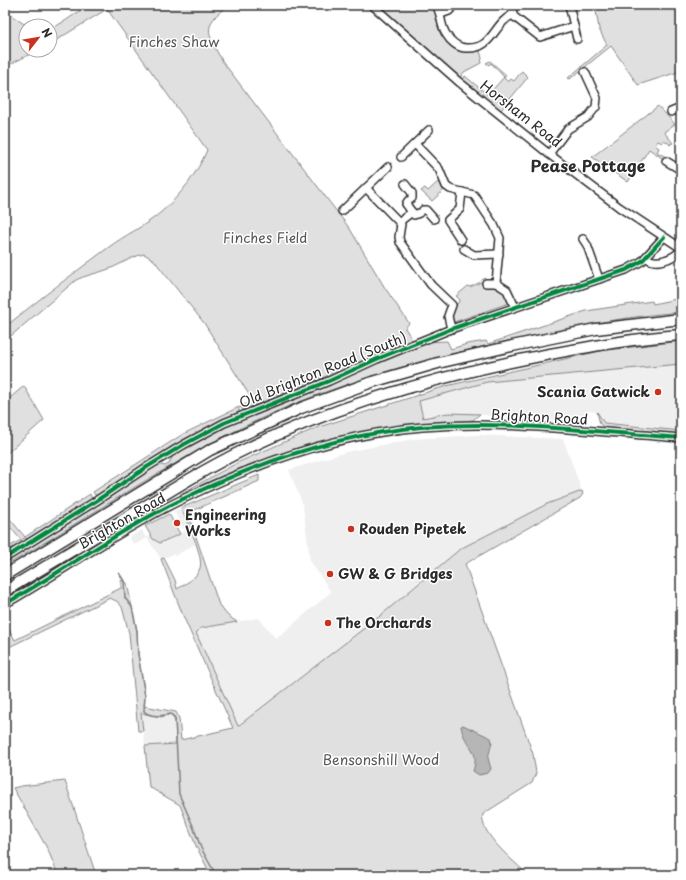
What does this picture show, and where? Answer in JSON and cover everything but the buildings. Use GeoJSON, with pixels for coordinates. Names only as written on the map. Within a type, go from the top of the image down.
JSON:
{"type":"FeatureCollection","features":[{"type":"Feature","properties":{"kind":"highway"},"geometry":{"type":"LineString","coordinates":[[5,575],[204,453],[301,408],[372,382],[438,363],[596,329],[681,318]]}},
{"type":"Feature","properties":{"kind":"highway"},"geometry":{"type":"LineString","coordinates":[[5,591],[194,476],[247,449],[307,423],[382,396],[512,362],[594,346],[681,335]]}},
{"type":"Feature","properties":{"kind":"street","name":"Horsham Road"},"geometry":{"type":"LineString","coordinates":[[372,5],[459,82],[550,154],[608,199],[681,249]]}},
{"type":"Feature","properties":{"kind":"street"},"geometry":{"type":"LineString","coordinates":[[436,5],[448,36],[458,46],[466,48],[482,46],[508,17],[513,15]]}},
{"type":"Feature","properties":{"kind":"street"},"geometry":{"type":"LineString","coordinates":[[440,14],[449,11],[455,5]]}},
{"type":"Feature","properties":{"kind":"street"},"geometry":{"type":"LineString","coordinates":[[512,5],[513,15],[540,37],[574,26]]}},
{"type":"Feature","properties":{"kind":"street"},"geometry":{"type":"LineString","coordinates":[[569,5],[577,39]]}},
{"type":"Feature","properties":{"kind":"street"},"geometry":{"type":"LineString","coordinates":[[550,154],[568,129],[588,117],[596,107],[597,98],[585,72]]}},
{"type":"Feature","properties":{"kind":"street"},"geometry":{"type":"LineString","coordinates":[[671,112],[681,108]]}},
{"type":"Feature","properties":{"kind":"street"},"geometry":{"type":"LineString","coordinates":[[401,157],[429,130]]}},
{"type":"Feature","properties":{"kind":"street"},"geometry":{"type":"LineString","coordinates":[[415,144],[439,169],[446,186],[475,196],[494,225],[500,238],[496,283]]}},
{"type":"Feature","properties":{"kind":"street"},"geometry":{"type":"LineString","coordinates":[[667,162],[680,166]]}},
{"type":"Feature","properties":{"kind":"street"},"geometry":{"type":"LineString","coordinates":[[342,211],[388,166]]}},
{"type":"Feature","properties":{"kind":"street"},"geometry":{"type":"LineString","coordinates":[[404,184],[412,193],[410,199],[406,203],[415,212]]}},
{"type":"Feature","properties":{"kind":"street"},"geometry":{"type":"LineString","coordinates":[[366,188],[399,222],[401,227],[399,237],[400,242],[431,285],[454,302],[448,316],[451,328]]}},
{"type":"Feature","properties":{"kind":"street"},"geometry":{"type":"LineString","coordinates":[[461,240],[448,220],[460,208],[462,192]]}},
{"type":"Feature","properties":{"kind":"street"},"geometry":{"type":"LineString","coordinates":[[399,222],[415,212],[426,210],[434,219]]}},
{"type":"Feature","properties":{"kind":"street","name":"Old Brighton Road (South)"},"geometry":{"type":"LineString","coordinates":[[5,558],[147,467],[206,432],[243,414],[329,381],[451,328],[630,268],[646,257],[664,237]]}},
{"type":"Feature","properties":{"kind":"street"},"geometry":{"type":"LineString","coordinates":[[587,242],[599,279]]}},
{"type":"Feature","properties":{"kind":"street"},"geometry":{"type":"LineString","coordinates":[[464,249],[474,255],[499,254]]}},
{"type":"Feature","properties":{"kind":"street"},"geometry":{"type":"LineString","coordinates":[[646,257],[652,261],[658,261],[675,256],[681,249]]}},
{"type":"Feature","properties":{"kind":"street"},"geometry":{"type":"LineString","coordinates":[[486,283],[496,283],[509,293],[515,307]]}},
{"type":"Feature","properties":{"kind":"street","name":"Brighton Road"},"geometry":{"type":"LineString","coordinates":[[5,604],[117,534],[184,498],[273,460],[332,443],[408,429],[461,425],[530,427],[681,438]]}},
{"type":"Feature","properties":{"kind":"shaded area"},"geometry":{"type":"Polygon","coordinates":[[[681,364],[681,431],[604,423],[597,412],[587,411],[583,422],[451,413],[423,418],[419,401],[485,382],[681,364]]]}},
{"type":"Feature","properties":{"kind":"shaded area"},"geometry":{"type":"Polygon","coordinates":[[[477,435],[563,439],[582,491],[547,504],[460,549],[380,616],[238,726],[195,633],[201,628],[259,618],[276,639],[331,592],[310,561],[303,505],[289,470],[346,452],[413,439],[477,435]]]}},
{"type":"Feature","properties":{"kind":"shaded area"},"geometry":{"type":"Polygon","coordinates":[[[181,508],[195,544],[175,556],[174,554],[161,559],[147,538],[134,545],[129,537],[142,530],[146,538],[150,536],[153,539],[163,543],[185,531],[174,511],[181,508]]]}},
{"type":"Feature","properties":{"kind":"shaded area"},"geometry":{"type":"Polygon","coordinates":[[[141,712],[161,717],[171,714],[175,721],[176,744],[145,746],[141,712]]]}},
{"type":"Feature","properties":{"kind":"shaded area"},"geometry":{"type":"Polygon","coordinates":[[[463,725],[491,738],[492,742],[488,758],[491,769],[488,773],[479,775],[473,771],[475,763],[474,752],[465,739],[461,726],[463,725]]]}},
{"type":"Feature","properties":{"kind":"green space"},"geometry":{"type":"Polygon","coordinates":[[[88,5],[229,5],[220,12],[210,25],[211,38],[218,53],[223,62],[350,229],[385,288],[409,323],[405,328],[413,341],[243,410],[240,407],[253,401],[204,323],[154,260],[144,254],[111,268],[76,280],[5,341],[5,327],[109,247],[160,213],[181,192],[193,176],[207,150],[107,9],[58,39],[58,25],[88,5]]]}},
{"type":"Feature","properties":{"kind":"green space"},"geometry":{"type":"Polygon","coordinates":[[[379,5],[433,5],[447,39],[480,51],[482,58],[481,63],[464,72],[459,79],[385,13],[379,5]]]}},
{"type":"Feature","properties":{"kind":"green space"},"geometry":{"type":"Polygon","coordinates":[[[595,5],[681,5],[681,71],[638,85],[611,46],[570,79],[568,78],[607,45],[599,29],[595,5]]]}},
{"type":"Feature","properties":{"kind":"green space"},"geometry":{"type":"Polygon","coordinates":[[[5,11],[18,20],[18,58],[22,58],[5,67],[5,11]]]}},
{"type":"Feature","properties":{"kind":"green space"},"geometry":{"type":"Polygon","coordinates":[[[490,61],[506,75],[504,78],[508,82],[511,79],[514,81],[522,71],[528,77],[501,110],[463,80],[465,76],[488,95],[504,77],[491,63],[489,65],[486,63],[490,61]]]}},
{"type":"Feature","properties":{"kind":"green space"},"geometry":{"type":"Polygon","coordinates":[[[658,106],[675,124],[664,132],[673,143],[669,145],[670,144],[664,140],[662,143],[658,141],[655,145],[659,148],[657,152],[666,157],[665,160],[649,149],[628,182],[592,157],[658,106]]]}},
{"type":"Feature","properties":{"kind":"green space"},"geometry":{"type":"Polygon","coordinates":[[[439,181],[444,190],[432,201],[421,191],[425,188],[428,191],[439,181]]]}},
{"type":"Feature","properties":{"kind":"green space"},"geometry":{"type":"Polygon","coordinates":[[[483,281],[484,287],[496,288],[503,292],[509,303],[454,322],[450,314],[460,300],[456,296],[468,286],[470,287],[483,281]]]}},
{"type":"Feature","properties":{"kind":"green space"},"geometry":{"type":"Polygon","coordinates":[[[681,298],[681,312],[590,324],[431,359],[330,390],[297,403],[204,447],[146,480],[5,566],[5,561],[157,464],[165,466],[169,464],[174,453],[224,426],[426,342],[447,341],[451,349],[467,344],[486,341],[488,344],[586,311],[652,301],[653,304],[681,298]]]}},
{"type":"Feature","properties":{"kind":"green space"},"geometry":{"type":"Polygon","coordinates":[[[681,341],[681,364],[487,382],[419,401],[423,418],[448,413],[480,414],[473,420],[366,433],[183,495],[180,494],[239,462],[316,428],[446,386],[600,351],[681,341]]]}},
{"type":"Feature","properties":{"kind":"green space"},"geometry":{"type":"Polygon","coordinates":[[[24,386],[44,420],[5,455],[5,402],[24,386]]]}},
{"type":"Feature","properties":{"kind":"green space"},"geometry":{"type":"Polygon","coordinates":[[[239,407],[239,412],[172,446],[98,495],[95,495],[93,492],[183,434],[239,407]]]}},
{"type":"Feature","properties":{"kind":"green space"},"geometry":{"type":"Polygon","coordinates":[[[597,412],[604,423],[681,431],[681,435],[607,430],[600,424],[597,412]]]}},
{"type":"Feature","properties":{"kind":"green space","name":"Bensonshill Wood"},"geometry":{"type":"Polygon","coordinates":[[[259,475],[259,481],[188,513],[219,605],[228,616],[237,622],[201,628],[196,633],[238,726],[380,616],[460,549],[547,504],[582,491],[583,494],[580,498],[465,564],[533,754],[536,773],[532,783],[483,814],[483,822],[486,830],[499,847],[528,875],[211,875],[196,846],[180,805],[149,787],[145,746],[176,744],[175,721],[171,714],[161,717],[141,713],[143,731],[138,731],[129,633],[122,607],[118,602],[110,598],[5,649],[5,622],[15,640],[121,588],[121,580],[127,583],[137,631],[138,654],[145,696],[144,706],[176,712],[179,718],[181,740],[233,728],[184,618],[161,559],[164,558],[175,580],[177,589],[194,578],[200,568],[201,562],[194,538],[181,508],[259,475]]]}},
{"type":"Feature","properties":{"kind":"green space"},"geometry":{"type":"Polygon","coordinates":[[[90,494],[91,500],[29,539],[24,538],[21,544],[5,554],[5,549],[21,540],[5,521],[5,513],[25,537],[90,494]]]}},
{"type":"Feature","properties":{"kind":"green space"},"geometry":{"type":"Polygon","coordinates":[[[169,514],[180,534],[160,543],[153,539],[145,526],[169,514]]]}},
{"type":"Feature","properties":{"kind":"green space"},"geometry":{"type":"Polygon","coordinates":[[[65,781],[96,875],[58,875],[48,850],[13,788],[65,781]]]}},
{"type":"Feature","properties":{"kind":"waterway"},"geometry":{"type":"LineString","coordinates":[[119,573],[124,581],[125,598],[132,607],[137,631],[138,654],[145,696],[144,711],[153,716],[171,714],[175,718],[179,794],[201,848],[216,875]]}},
{"type":"Feature","properties":{"kind":"cycle path"},"geometry":{"type":"LineString","coordinates":[[5,558],[147,467],[183,445],[224,423],[329,381],[377,359],[451,329],[626,270],[642,261],[664,237]]}},
{"type":"Feature","properties":{"kind":"cycle path"},"geometry":{"type":"LineString","coordinates":[[5,604],[139,522],[185,498],[242,473],[330,443],[391,431],[454,425],[519,426],[681,438]]}},
{"type":"Feature","properties":{"kind":"place","name":"Scania Gatwick"},"geometry":{"type":"Point","coordinates":[658,392]}},
{"type":"Feature","properties":{"kind":"place","name":"Engineering Works"},"geometry":{"type":"Point","coordinates":[177,523]}},
{"type":"Feature","properties":{"kind":"place","name":"Rouden Pipetek"},"geometry":{"type":"Point","coordinates":[351,529]}},
{"type":"Feature","properties":{"kind":"place","name":"GW & G Bridges"},"geometry":{"type":"Point","coordinates":[330,574]}},
{"type":"Feature","properties":{"kind":"place","name":"The Orchards"},"geometry":{"type":"Point","coordinates":[328,623]}},
{"type":"Feature","properties":{"kind":"district","name":"Pease Pottage"},"geometry":{"type":"Point","coordinates":[588,166]}},
{"type":"Feature","properties":{"kind":"park label","name":"Finches Shaw"},"geometry":{"type":"Point","coordinates":[174,42]}},
{"type":"Feature","properties":{"kind":"park label","name":"Finches Field"},"geometry":{"type":"Point","coordinates":[265,238]}}]}
